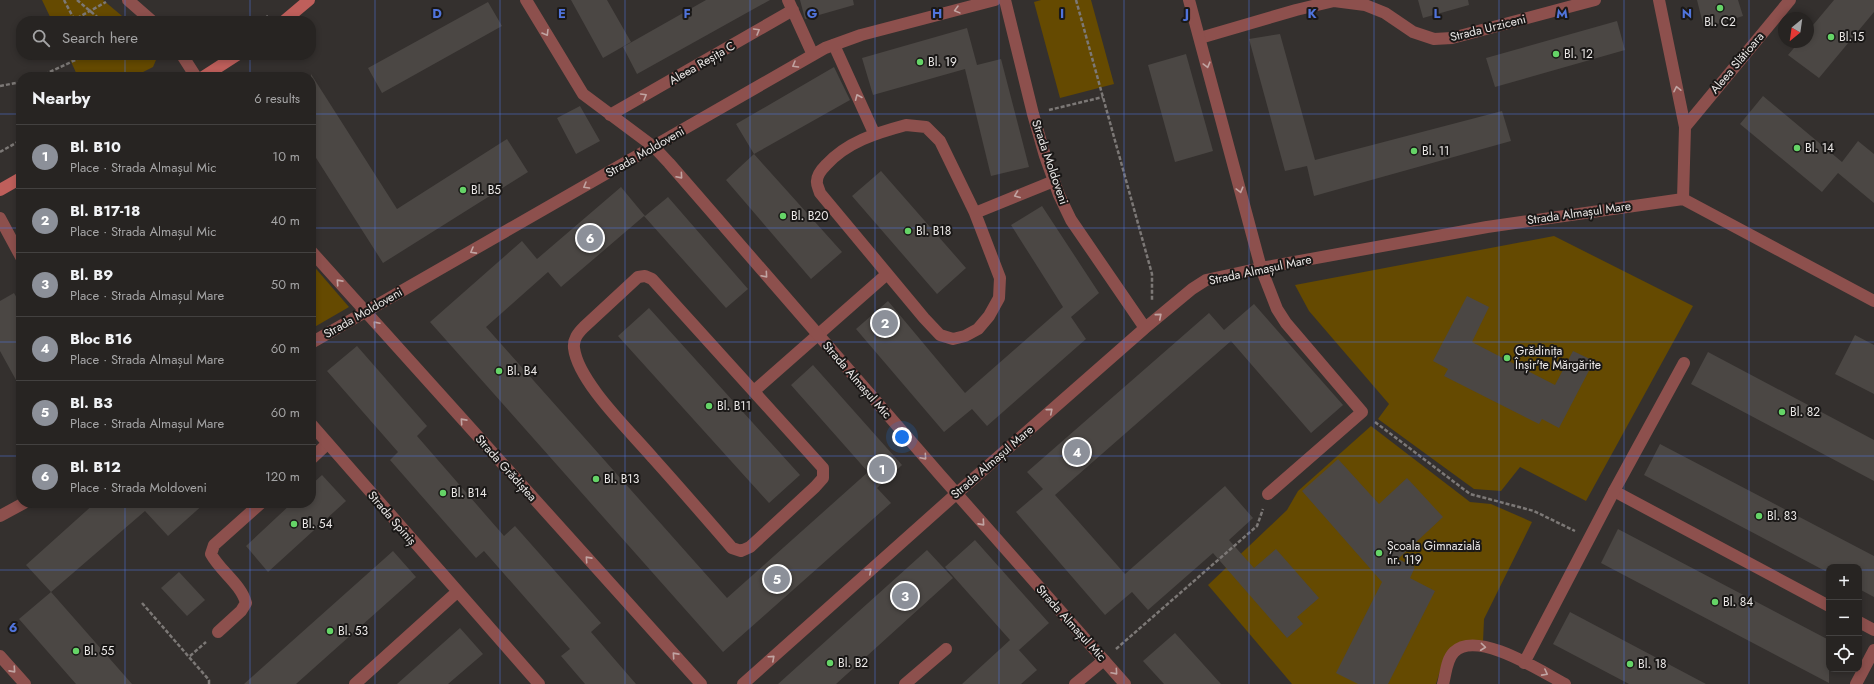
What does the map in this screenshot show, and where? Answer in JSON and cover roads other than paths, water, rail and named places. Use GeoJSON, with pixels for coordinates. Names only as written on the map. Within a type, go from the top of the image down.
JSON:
{"type":"FeatureCollection","features":[{"type":"Feature","properties":{"kind":"street"},"geometry":{"type":"LineString","coordinates":[[128,0],[146,16]]}},
{"type":"Feature","properties":{"kind":"street"},"geometry":{"type":"LineString","coordinates":[[290,16],[309,0]]}},
{"type":"Feature","properties":{"kind":"street"},"geometry":{"type":"LineString","coordinates":[[526,0],[577,85],[592,102],[654,147]]}},
{"type":"Feature","properties":{"kind":"street","name":"Strada Moldoveni"},"geometry":{"type":"LineString","coordinates":[[316,340],[834,44],[861,35],[995,0]]}},
{"type":"Feature","properties":{"kind":"street","name":"Strada Moldoveni"},"geometry":{"type":"LineString","coordinates":[[1005,0],[1033,114],[1054,181],[1071,220],[1149,325]]}},
{"type":"Feature","properties":{"kind":"street"},"geometry":{"type":"LineString","coordinates":[[1189,0],[1261,268],[1277,309],[1286,323],[1362,412],[1268,494]]}},
{"type":"Feature","properties":{"kind":"street","name":"Strada Urziceni"},"geometry":{"type":"LineString","coordinates":[[1200,38],[1296,10],[1334,1],[1365,5],[1385,13],[1413,32],[1434,39],[1452,38],[1595,0]]}},
{"type":"Feature","properties":{"kind":"street"},"geometry":{"type":"LineString","coordinates":[[1659,0],[1685,127],[1683,199],[1874,301]]}},
{"type":"Feature","properties":{"kind":"street","name":"Aleea Slătioara"},"geometry":{"type":"LineString","coordinates":[[1685,127],[1790,0]]}},
{"type":"Feature","properties":{"kind":"street"},"geometry":{"type":"LineString","coordinates":[[790,5],[813,55]]}},
{"type":"Feature","properties":{"kind":"street","name":"Aleea Reșița C"},"geometry":{"type":"LineString","coordinates":[[610,115],[790,5]]}},
{"type":"Feature","properties":{"kind":"street"},"geometry":{"type":"LineString","coordinates":[[834,44],[874,133]]}},
{"type":"Feature","properties":{"kind":"street"},"geometry":{"type":"LineString","coordinates":[[185,60],[193,72]]}},
{"type":"Feature","properties":{"kind":"street"},"geometry":{"type":"LineString","coordinates":[[211,72],[229,60]]}},
{"type":"Feature","properties":{"kind":"street"},"geometry":{"type":"LineString","coordinates":[[906,125],[926,127],[940,141],[975,213],[1000,278],[999,298],[989,316],[978,329],[965,336],[953,339],[940,335],[924,318],[820,193],[816,180],[820,171],[833,157],[849,146],[874,133],[906,125]]}},
{"type":"Feature","properties":{"kind":"street","name":"Strada Almașul Mic"},"geometry":{"type":"LineString","coordinates":[[654,147],[956,494],[1125,684]]}},
{"type":"Feature","properties":{"kind":"street"},"geometry":{"type":"LineString","coordinates":[[0,190],[16,181]]}},
{"type":"Feature","properties":{"kind":"street"},"geometry":{"type":"LineString","coordinates":[[975,213],[1054,181]]}},
{"type":"Feature","properties":{"kind":"street","name":"Strada Almașul Mare"},"geometry":{"type":"LineString","coordinates":[[743,684],[956,494],[1149,325],[1192,289],[1206,280],[1261,268],[1487,227],[1683,199]]}},
{"type":"Feature","properties":{"kind":"street"},"geometry":{"type":"LineString","coordinates":[[0,218],[16,248]]}},
{"type":"Feature","properties":{"kind":"street","name":"Strada Grădiștea"},"geometry":{"type":"LineString","coordinates":[[316,257],[701,684]]}},
{"type":"Feature","properties":{"kind":"street"},"geometry":{"type":"LineString","coordinates":[[754,391],[887,274]]}},
{"type":"Feature","properties":{"kind":"street"},"geometry":{"type":"LineString","coordinates":[[645,276],[652,279],[754,391],[823,468],[823,478],[750,547],[741,551],[732,548],[603,401],[582,372],[574,347],[576,336],[638,277],[645,276]]}},
{"type":"Feature","properties":{"kind":"street"},"geometry":{"type":"LineString","coordinates":[[1524,663],[1614,491],[1684,363]]}},
{"type":"Feature","properties":{"kind":"street","name":"Strada Spiniș"},"geometry":{"type":"LineString","coordinates":[[316,430],[539,684]]}},
{"type":"Feature","properties":{"kind":"street"},"geometry":{"type":"LineString","coordinates":[[316,454],[327,444]]}},
{"type":"Feature","properties":{"kind":"street"},"geometry":{"type":"LineString","coordinates":[[1614,491],[1826,604]]}},
{"type":"Feature","properties":{"kind":"street"},"geometry":{"type":"LineString","coordinates":[[0,516],[16,507]]}},
{"type":"Feature","properties":{"kind":"street"},"geometry":{"type":"LineString","coordinates":[[218,632],[241,611],[246,603],[244,595],[215,563],[211,554],[214,545],[255,508]]}},
{"type":"Feature","properties":{"kind":"street"},"geometry":{"type":"LineString","coordinates":[[355,684],[457,592]]}},
{"type":"Feature","properties":{"kind":"street"},"geometry":{"type":"LineString","coordinates":[[1862,624],[1874,630]]}},
{"type":"Feature","properties":{"kind":"street"},"geometry":{"type":"LineString","coordinates":[[1443,684],[1449,660],[1455,652],[1462,647],[1484,647],[1497,649],[1565,684]]}},
{"type":"Feature","properties":{"kind":"street"},"geometry":{"type":"LineString","coordinates":[[905,684],[946,649]]}},
{"type":"Feature","properties":{"kind":"street"},"geometry":{"type":"LineString","coordinates":[[1856,684],[1874,650]]}},
{"type":"Feature","properties":{"kind":"street"},"geometry":{"type":"LineString","coordinates":[[0,656],[25,684]]}},
{"type":"Feature","properties":{"kind":"street"},"geometry":{"type":"LineString","coordinates":[[1075,684],[1104,660]]}},
{"type":"Feature","properties":{"kind":"place","name":"Bl. C2"},"geometry":{"type":"Point","coordinates":[1720,8]}},
{"type":"Feature","properties":{"kind":"place","name":"Bl.15"},"geometry":{"type":"Point","coordinates":[1831,37]}},
{"type":"Feature","properties":{"kind":"place","name":"Bl. 12"},"geometry":{"type":"Point","coordinates":[1556,54]}},
{"type":"Feature","properties":{"kind":"place","name":"Bl. 19"},"geometry":{"type":"Point","coordinates":[920,62]}},
{"type":"Feature","properties":{"kind":"place","name":"Bl. 14"},"geometry":{"type":"Point","coordinates":[1797,148]}},
{"type":"Feature","properties":{"kind":"place","name":"Bl. 11"},"geometry":{"type":"Point","coordinates":[1414,151]}},
{"type":"Feature","properties":{"kind":"place","name":"Bl. B5"},"geometry":{"type":"Point","coordinates":[463,190]}},
{"type":"Feature","properties":{"kind":"place","name":"Bl. B20"},"geometry":{"type":"Point","coordinates":[783,216]}},
{"type":"Feature","properties":{"kind":"place","name":"Bl. B18"},"geometry":{"type":"Point","coordinates":[908,231]}},
{"type":"Feature","properties":{"kind":"place","name":"Bl. B12"},"geometry":{"type":"Point","coordinates":[590,238]}},
{"type":"Feature","properties":{"kind":"place","name":"Bl. B17-18"},"geometry":{"type":"Point","coordinates":[885,323]}},
{"type":"Feature","properties":{"kind":"place","name":"Grădinița Înșir'te Mărgărite"},"geometry":{"type":"Point","coordinates":[1507,358]}},
{"type":"Feature","properties":{"kind":"place","name":"Bl. B4"},"geometry":{"type":"Point","coordinates":[499,371]}},
{"type":"Feature","properties":{"kind":"place","name":"Bl. B11"},"geometry":{"type":"Point","coordinates":[709,406]}},
{"type":"Feature","properties":{"kind":"place","name":"Bl. 82"},"geometry":{"type":"Point","coordinates":[1782,412]}},
{"type":"Feature","properties":{"kind":"place","name":"Bloc B16"},"geometry":{"type":"Point","coordinates":[1077,452]}},
{"type":"Feature","properties":{"kind":"place","name":"Bl. B10"},"geometry":{"type":"Point","coordinates":[882,469]}},
{"type":"Feature","properties":{"kind":"place","name":"Bl. B13"},"geometry":{"type":"Point","coordinates":[596,479]}},
{"type":"Feature","properties":{"kind":"place","name":"Bl. B14"},"geometry":{"type":"Point","coordinates":[443,493]}},
{"type":"Feature","properties":{"kind":"place","name":"Bl. 83"},"geometry":{"type":"Point","coordinates":[1759,516]}},
{"type":"Feature","properties":{"kind":"place","name":"Bl. 54"},"geometry":{"type":"Point","coordinates":[294,524]}},
{"type":"Feature","properties":{"kind":"place","name":"Școala Gimnazială nr. 119"},"geometry":{"type":"Point","coordinates":[1379,553]}},
{"type":"Feature","properties":{"kind":"place","name":"Bl. B3"},"geometry":{"type":"Point","coordinates":[777,579]}},
{"type":"Feature","properties":{"kind":"place","name":"Bl. B9"},"geometry":{"type":"Point","coordinates":[905,596]}},
{"type":"Feature","properties":{"kind":"place","name":"Bl. 84"},"geometry":{"type":"Point","coordinates":[1715,602]}},
{"type":"Feature","properties":{"kind":"place","name":"Bl. 53"},"geometry":{"type":"Point","coordinates":[330,631]}},
{"type":"Feature","properties":{"kind":"place","name":"Bl. 55"},"geometry":{"type":"Point","coordinates":[76,651]}},
{"type":"Feature","properties":{"kind":"place","name":"Bl. B2"},"geometry":{"type":"Point","coordinates":[830,663]}},
{"type":"Feature","properties":{"kind":"place","name":"Bl. 18"},"geometry":{"type":"Point","coordinates":[1630,664]}}]}
